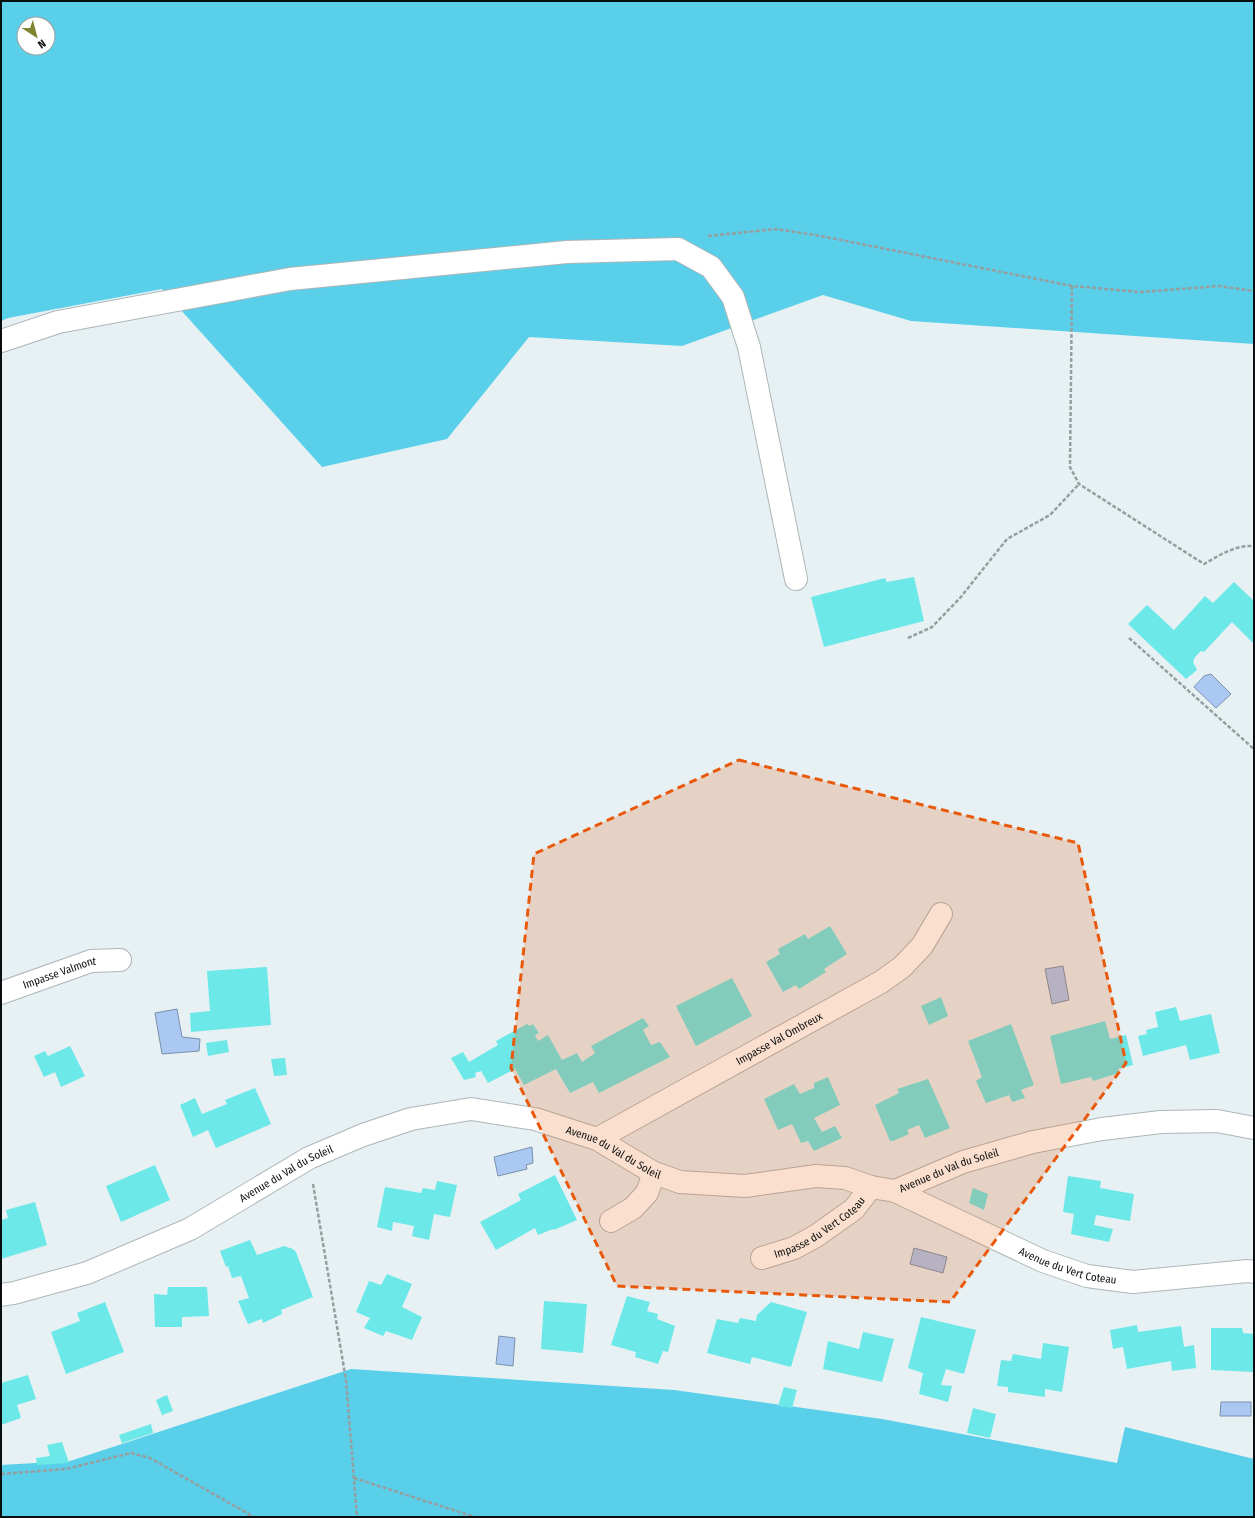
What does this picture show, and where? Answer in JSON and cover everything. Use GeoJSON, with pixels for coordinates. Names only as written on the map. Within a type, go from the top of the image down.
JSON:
{"type":"FeatureCollection","features":[{"type":"Feature","properties":{"kind":"street"},"geometry":{"type":"LineString","coordinates":[[1,341],[58,322],[290,279],[567,252],[678,249],[711,267],[733,297],[749,347],[796,579]]}},
{"type":"Feature","properties":{"kind":"street","name":"Impasse Val Ombreux"},"geometry":{"type":"LineString","coordinates":[[597,1139],[881,982],[902,967],[922,946],[941,914]]}},
{"type":"Feature","properties":{"kind":"street","name":"Impasse Valmont"},"geometry":{"type":"LineString","coordinates":[[1,993],[91,961],[120,960]]}},
{"type":"Feature","properties":{"kind":"street","name":"Avenue du Val du Soleil"},"geometry":{"type":"LineString","coordinates":[[1,1295],[14,1293],[87,1273],[190,1229],[309,1158],[363,1135],[411,1119],[471,1109],[534,1119],[597,1139],[654,1172],[680,1182],[745,1186],[816,1176],[845,1178],[871,1187],[895,1191],[970,1160],[1033,1142],[1102,1129],[1161,1122],[1217,1121],[1254,1128]]}},
{"type":"Feature","properties":{"kind":"street"},"geometry":{"type":"LineString","coordinates":[[611,1221],[633,1208],[647,1193],[654,1172]]}},
{"type":"Feature","properties":{"kind":"street","name":"Impasse du Vert Coteau"},"geometry":{"type":"LineString","coordinates":[[762,1258],[794,1248],[816,1236],[854,1209],[871,1187]]}},
{"type":"Feature","properties":{"kind":"street","name":"Avenue du Vert Coteau"},"geometry":{"type":"LineString","coordinates":[[895,1191],[1043,1261],[1087,1276],[1133,1282],[1248,1271],[1254,1272]]}},
{"type":"Feature","properties":{"kind":"path"},"geometry":{"type":"LineString","coordinates":[[678,249],[707,236],[776,229],[1072,286],[1141,292],[1219,286],[1254,291]]}},
{"type":"Feature","properties":{"kind":"path"},"geometry":{"type":"LineString","coordinates":[[1072,286],[1070,468],[1079,484],[1204,564],[1224,552],[1244,545],[1254,546]]}},
{"type":"Feature","properties":{"kind":"path"},"geometry":{"type":"LineString","coordinates":[[908,638],[932,627],[960,598],[1007,539],[1050,515],[1079,484]]}},
{"type":"Feature","properties":{"kind":"path"},"geometry":{"type":"LineString","coordinates":[[1129,638],[1254,749]]}},
{"type":"Feature","properties":{"kind":"path"},"geometry":{"type":"LineString","coordinates":[[309,1158],[346,1380],[357,1517]]}},
{"type":"Feature","properties":{"kind":"path"},"geometry":{"type":"LineString","coordinates":[[1,1474],[66,1469],[131,1453],[150,1458],[254,1517]]}},
{"type":"Feature","properties":{"kind":"path"},"geometry":{"type":"LineString","coordinates":[[354,1478],[475,1517]]}},
{"type":"Feature","properties":{"kind":"highlighted area"},"geometry":{"type":"Polygon","coordinates":[[[739,760],[1078,843],[1126,1063],[950,1302],[617,1286],[511,1068],[534,854],[739,760]]]}},
{"type":"Feature","properties":{"kind":"shaded area"},"geometry":{"type":"Polygon","coordinates":[[[1,1],[1254,1],[1254,344],[911,321],[823,295],[682,346],[529,337],[447,439],[322,467],[162,289],[8,318],[1,321],[1,1]]]}},
{"type":"Feature","properties":{"kind":"shaded area"},"geometry":{"type":"Polygon","coordinates":[[[1211,674],[1231,694],[1216,708],[1194,687],[1204,676],[1211,674]]]}},
{"type":"Feature","properties":{"kind":"shaded area"},"geometry":{"type":"Polygon","coordinates":[[[1063,966],[1069,1000],[1052,1004],[1045,969],[1063,966]]]}},
{"type":"Feature","properties":{"kind":"shaded area"},"geometry":{"type":"Polygon","coordinates":[[[177,1009],[182,1037],[200,1039],[199,1051],[162,1054],[155,1013],[177,1009]]]}},
{"type":"Feature","properties":{"kind":"shaded area"},"geometry":{"type":"Polygon","coordinates":[[[532,1147],[533,1163],[526,1165],[527,1169],[498,1176],[494,1157],[532,1147]]]}},
{"type":"Feature","properties":{"kind":"shaded area"},"geometry":{"type":"Polygon","coordinates":[[[914,1248],[947,1257],[943,1273],[910,1264],[914,1248]]]}},
{"type":"Feature","properties":{"kind":"shaded area"},"geometry":{"type":"Polygon","coordinates":[[[499,1336],[515,1338],[513,1366],[496,1364],[499,1336]]]}},
{"type":"Feature","properties":{"kind":"shaded area"},"geometry":{"type":"Polygon","coordinates":[[[351,1369],[674,1390],[882,1419],[1117,1463],[1125,1427],[1254,1459],[1254,1517],[1,1517],[1,1465],[70,1461],[351,1369]]]}},
{"type":"Feature","properties":{"kind":"shaded area"},"geometry":{"type":"Polygon","coordinates":[[[1221,1402],[1251,1402],[1251,1416],[1220,1416],[1221,1402]]]}},
{"type":"Feature","properties":{"kind":"building"},"geometry":{"type":"Polygon","coordinates":[[[914,577],[924,621],[824,647],[811,597],[885,578],[887,582],[914,577]]]}},
{"type":"Feature","properties":{"kind":"building"},"geometry":{"type":"Polygon","coordinates":[[[1234,582],[1254,601],[1254,644],[1232,622],[1204,652],[1201,651],[1195,657],[1193,662],[1197,670],[1186,679],[1128,624],[1147,605],[1174,630],[1205,596],[1213,603],[1234,582]]]}},
{"type":"Feature","properties":{"kind":"building"},"geometry":{"type":"Polygon","coordinates":[[[830,926],[847,954],[824,969],[826,972],[799,989],[796,985],[783,992],[766,962],[780,954],[778,949],[805,934],[808,939],[830,926]]]}},
{"type":"Feature","properties":{"kind":"building"},"geometry":{"type":"Polygon","coordinates":[[[267,967],[271,1025],[191,1032],[190,1013],[210,1011],[207,971],[267,967]]]}},
{"type":"Feature","properties":{"kind":"building"},"geometry":{"type":"Polygon","coordinates":[[[732,978],[752,1016],[696,1046],[676,1006],[732,978]]]}},
{"type":"Feature","properties":{"kind":"building"},"geometry":{"type":"Polygon","coordinates":[[[941,997],[948,1016],[929,1025],[921,1006],[941,997]]]}},
{"type":"Feature","properties":{"kind":"building"},"geometry":{"type":"Polygon","coordinates":[[[1176,1007],[1180,1021],[1211,1014],[1220,1053],[1190,1060],[1186,1045],[1143,1056],[1138,1036],[1147,1034],[1146,1030],[1158,1027],[1155,1012],[1176,1007]]]}},
{"type":"Feature","properties":{"kind":"building"},"geometry":{"type":"Polygon","coordinates":[[[643,1018],[649,1026],[643,1030],[651,1045],[660,1042],[670,1057],[599,1093],[593,1082],[570,1093],[556,1069],[524,1085],[515,1069],[488,1083],[481,1071],[475,1073],[476,1077],[464,1080],[451,1058],[463,1052],[469,1062],[498,1045],[496,1041],[527,1024],[530,1026],[533,1024],[539,1033],[535,1035],[538,1041],[548,1035],[562,1060],[577,1053],[582,1062],[595,1053],[591,1046],[643,1018]]]}},
{"type":"Feature","properties":{"kind":"building"},"geometry":{"type":"Polygon","coordinates":[[[1105,1021],[1110,1039],[1126,1035],[1133,1065],[1118,1069],[1119,1073],[1093,1081],[1091,1077],[1061,1084],[1050,1036],[1105,1021]]]}},
{"type":"Feature","properties":{"kind":"building"},"geometry":{"type":"Polygon","coordinates":[[[1011,1024],[1034,1085],[1021,1090],[1025,1098],[1012,1102],[1009,1095],[986,1103],[976,1081],[982,1077],[968,1041],[1011,1024]]]}},
{"type":"Feature","properties":{"kind":"building"},"geometry":{"type":"Polygon","coordinates":[[[227,1040],[229,1052],[208,1056],[206,1043],[227,1040]]]}},
{"type":"Feature","properties":{"kind":"building"},"geometry":{"type":"Polygon","coordinates":[[[70,1046],[85,1076],[61,1087],[55,1072],[44,1077],[34,1056],[45,1051],[48,1056],[70,1046]]]}},
{"type":"Feature","properties":{"kind":"building"},"geometry":{"type":"Polygon","coordinates":[[[285,1058],[287,1075],[274,1076],[271,1059],[285,1058]]]}},
{"type":"Feature","properties":{"kind":"building"},"geometry":{"type":"Polygon","coordinates":[[[828,1077],[840,1105],[814,1118],[822,1132],[835,1126],[842,1138],[814,1151],[808,1141],[801,1143],[792,1124],[778,1130],[764,1099],[794,1084],[800,1094],[814,1088],[814,1083],[828,1077]]]}},
{"type":"Feature","properties":{"kind":"building"},"geometry":{"type":"Polygon","coordinates":[[[928,1079],[950,1128],[925,1138],[919,1125],[907,1130],[909,1134],[890,1141],[875,1105],[899,1093],[897,1089],[928,1079]]]}},
{"type":"Feature","properties":{"kind":"building"},"geometry":{"type":"Polygon","coordinates":[[[255,1088],[271,1124],[216,1148],[208,1130],[193,1137],[180,1105],[195,1098],[202,1114],[227,1104],[225,1100],[255,1088]]]}},
{"type":"Feature","properties":{"kind":"building"},"geometry":{"type":"Polygon","coordinates":[[[155,1165],[170,1200],[121,1222],[106,1186],[155,1165]]]}},
{"type":"Feature","properties":{"kind":"building"},"geometry":{"type":"Polygon","coordinates":[[[555,1175],[577,1220],[538,1235],[535,1228],[496,1250],[480,1222],[521,1200],[518,1194],[555,1175]]]}},
{"type":"Feature","properties":{"kind":"building"},"geometry":{"type":"Polygon","coordinates":[[[1068,1176],[1101,1181],[1100,1188],[1134,1194],[1130,1221],[1096,1215],[1094,1225],[1113,1229],[1109,1242],[1071,1234],[1074,1214],[1063,1212],[1068,1176]]]}},
{"type":"Feature","properties":{"kind":"building"},"geometry":{"type":"Polygon","coordinates":[[[437,1181],[457,1185],[450,1217],[434,1214],[429,1240],[412,1236],[414,1226],[393,1222],[392,1231],[377,1227],[385,1187],[421,1193],[423,1188],[435,1190],[437,1181]]]}},
{"type":"Feature","properties":{"kind":"building"},"geometry":{"type":"Polygon","coordinates":[[[973,1188],[988,1194],[984,1210],[969,1203],[973,1188]]]}},
{"type":"Feature","properties":{"kind":"building"},"geometry":{"type":"Polygon","coordinates":[[[35,1202],[47,1245],[1,1259],[1,1220],[8,1218],[6,1210],[35,1202]]]}},
{"type":"Feature","properties":{"kind":"building"},"geometry":{"type":"Polygon","coordinates":[[[250,1240],[257,1255],[284,1246],[293,1249],[296,1252],[313,1297],[281,1310],[282,1314],[263,1323],[262,1319],[248,1324],[238,1301],[249,1298],[241,1276],[232,1278],[228,1266],[226,1267],[220,1251],[250,1240]]]}},
{"type":"Feature","properties":{"kind":"building"},"geometry":{"type":"Polygon","coordinates":[[[387,1274],[412,1284],[402,1307],[422,1317],[412,1340],[386,1331],[383,1336],[364,1328],[370,1318],[356,1312],[369,1281],[381,1285],[387,1274]]]}},
{"type":"Feature","properties":{"kind":"building"},"geometry":{"type":"Polygon","coordinates":[[[168,1287],[207,1287],[209,1316],[182,1317],[182,1327],[155,1327],[154,1294],[167,1295],[168,1287]]]}},
{"type":"Feature","properties":{"kind":"building"},"geometry":{"type":"Polygon","coordinates":[[[627,1296],[650,1302],[647,1311],[658,1314],[657,1319],[675,1326],[668,1352],[663,1351],[658,1364],[635,1357],[636,1352],[611,1345],[627,1296]]]}},
{"type":"Feature","properties":{"kind":"building"},"geometry":{"type":"Polygon","coordinates":[[[544,1301],[587,1304],[583,1353],[541,1349],[544,1301]]]}},
{"type":"Feature","properties":{"kind":"building"},"geometry":{"type":"Polygon","coordinates":[[[105,1302],[124,1352],[66,1374],[51,1332],[80,1321],[77,1313],[105,1302]]]}},
{"type":"Feature","properties":{"kind":"building"},"geometry":{"type":"Polygon","coordinates":[[[771,1302],[807,1312],[791,1367],[752,1357],[750,1364],[707,1353],[717,1319],[738,1323],[740,1318],[756,1321],[757,1315],[771,1302]]]}},
{"type":"Feature","properties":{"kind":"building"},"geometry":{"type":"Polygon","coordinates":[[[921,1317],[976,1330],[964,1374],[946,1369],[941,1385],[952,1386],[948,1402],[919,1394],[923,1373],[908,1368],[921,1317]]]}},
{"type":"Feature","properties":{"kind":"building"},"geometry":{"type":"Polygon","coordinates":[[[1137,1325],[1138,1332],[1181,1326],[1184,1347],[1194,1345],[1196,1368],[1172,1371],[1171,1361],[1127,1369],[1123,1347],[1113,1349],[1110,1330],[1137,1325]]]}},
{"type":"Feature","properties":{"kind":"building"},"geometry":{"type":"Polygon","coordinates":[[[1211,1328],[1242,1328],[1243,1333],[1254,1334],[1254,1372],[1211,1370],[1211,1328]]]}},
{"type":"Feature","properties":{"kind":"building"},"geometry":{"type":"Polygon","coordinates":[[[863,1332],[894,1339],[882,1382],[823,1369],[828,1341],[859,1349],[863,1332]]]}},
{"type":"Feature","properties":{"kind":"building"},"geometry":{"type":"Polygon","coordinates":[[[1043,1343],[1069,1347],[1062,1392],[1045,1389],[1045,1397],[1008,1392],[1008,1387],[997,1386],[1001,1360],[1011,1361],[1013,1354],[1041,1359],[1043,1343]]]}},
{"type":"Feature","properties":{"kind":"building"},"geometry":{"type":"Polygon","coordinates":[[[28,1375],[36,1399],[17,1405],[21,1418],[1,1425],[1,1383],[28,1375]]]}},
{"type":"Feature","properties":{"kind":"building"},"geometry":{"type":"Polygon","coordinates":[[[784,1387],[797,1390],[792,1408],[778,1406],[784,1387]]]}},
{"type":"Feature","properties":{"kind":"building"},"geometry":{"type":"Polygon","coordinates":[[[167,1395],[173,1411],[162,1415],[156,1400],[167,1395]]]}},
{"type":"Feature","properties":{"kind":"building"},"geometry":{"type":"Polygon","coordinates":[[[973,1408],[996,1414],[990,1438],[967,1433],[973,1408]]]}},
{"type":"Feature","properties":{"kind":"building"},"geometry":{"type":"Polygon","coordinates":[[[151,1424],[153,1433],[122,1443],[119,1435],[151,1424]]]}},
{"type":"Feature","properties":{"kind":"building"},"geometry":{"type":"Polygon","coordinates":[[[62,1442],[69,1463],[37,1465],[36,1458],[50,1456],[47,1445],[62,1442]]]}}]}
